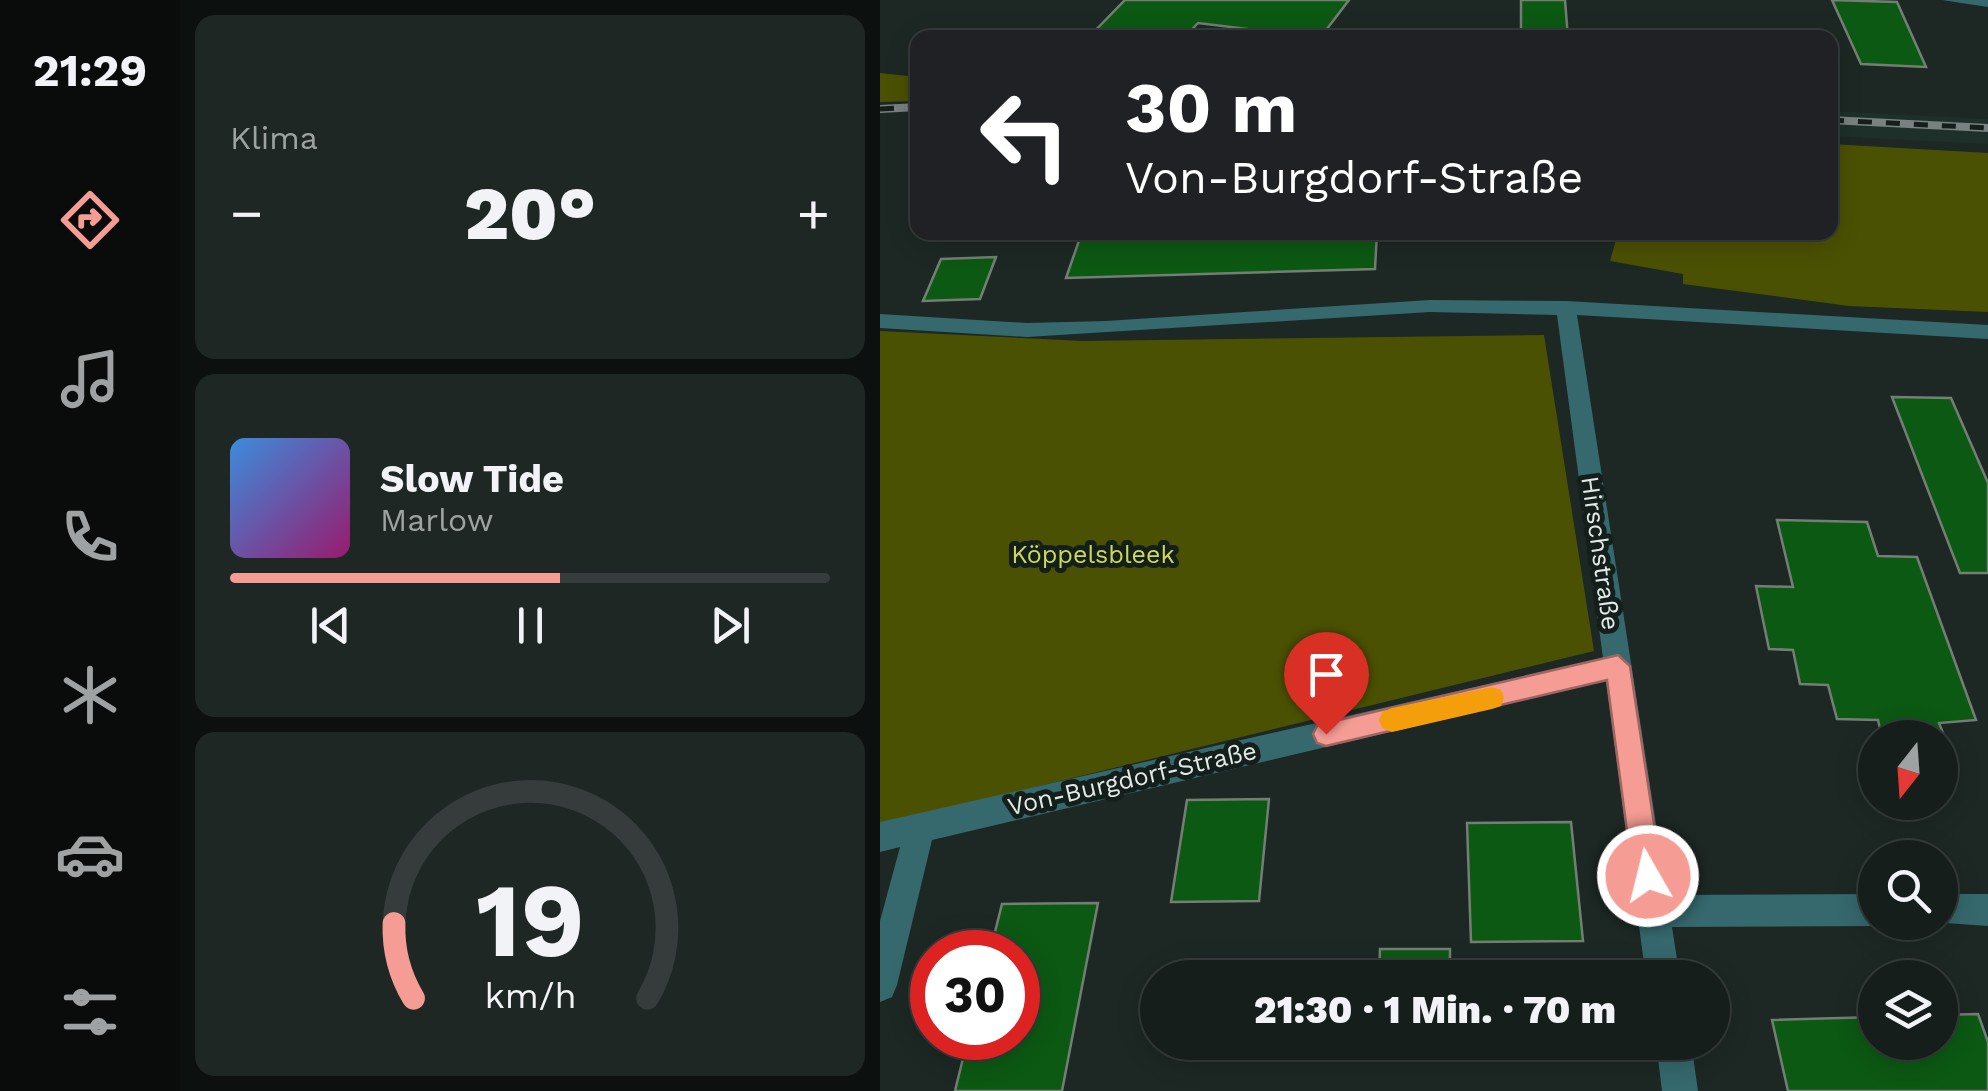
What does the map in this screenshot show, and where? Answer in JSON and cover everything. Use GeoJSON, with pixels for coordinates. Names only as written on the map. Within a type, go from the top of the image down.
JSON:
{"type":"FeatureCollection","features":[{"type":"Feature","properties":{"kind":"street"},"geometry":{"type":"LineString","coordinates":[[1949,0],[1988,3]]}},
{"type":"Feature","properties":{"kind":"street"},"geometry":{"type":"LineString","coordinates":[[880,320],[988,328],[1106,328],[1430,306],[1566,308],[1719,318],[1756,327],[1826,332],[1899,328],[1988,332]]}},
{"type":"Feature","properties":{"kind":"street","name":"Hirschstraße"},"geometry":{"type":"LineString","coordinates":[[1566,308],[1660,960]]}},
{"type":"Feature","properties":{"kind":"street","name":"Von-Burgdorf-Straße"},"geometry":{"type":"LineString","coordinates":[[880,837],[1618,666]]}},
{"type":"Feature","properties":{"kind":"street"},"geometry":{"type":"LineString","coordinates":[[880,986],[920,828]]}},
{"type":"Feature","properties":{"kind":"street"},"geometry":{"type":"LineString","coordinates":[[1652,911],[1858,910]]}},
{"type":"Feature","properties":{"kind":"street"},"geometry":{"type":"LineString","coordinates":[[1958,910],[1988,910]]}},
{"type":"Feature","properties":{"kind":"street"},"geometry":{"type":"LineString","coordinates":[[1676,1060],[1680,1091]]}},
{"type":"Feature","properties":{"kind":"shaded area"},"geometry":{"type":"Polygon","coordinates":[[[1838,111],[1988,119],[1988,144],[1838,136],[1838,111]]]}},
{"type":"Feature","properties":{"kind":"green space"},"geometry":{"type":"Polygon","coordinates":[[[880,73],[910,76],[910,101],[880,102],[880,73]]]}},
{"type":"Feature","properties":{"kind":"green space"},"geometry":{"type":"Polygon","coordinates":[[[1838,144],[1988,153],[1988,312],[1849,306],[1683,284],[1683,274],[1610,261],[1616,240],[1838,240],[1838,144]]]}},
{"type":"Feature","properties":{"kind":"green space","name":"Köppelsbleek"},"geometry":{"type":"Polygon","coordinates":[[[880,331],[1082,341],[1544,335],[1594,651],[880,825],[880,331]]]}},
{"type":"Feature","properties":{"kind":"building"},"geometry":{"type":"Polygon","coordinates":[[[1125,0],[1349,0],[1326,30],[1255,30],[1198,23],[1191,30],[1096,30],[1125,0]]]}},
{"type":"Feature","properties":{"kind":"building"},"geometry":{"type":"Polygon","coordinates":[[[1521,0],[1565,0],[1567,30],[1521,30],[1521,0]]]}},
{"type":"Feature","properties":{"kind":"building"},"geometry":{"type":"Polygon","coordinates":[[[1832,0],[1897,2],[1926,67],[1861,64],[1832,0]]]}},
{"type":"Feature","properties":{"kind":"building"},"geometry":{"type":"Polygon","coordinates":[[[1079,240],[1377,240],[1375,269],[1066,278],[1079,240]]]}},
{"type":"Feature","properties":{"kind":"building"},"geometry":{"type":"Polygon","coordinates":[[[996,257],[980,299],[923,301],[941,259],[996,257]]]}},
{"type":"Feature","properties":{"kind":"building"},"geometry":{"type":"Polygon","coordinates":[[[1892,397],[1951,398],[1988,483],[1988,573],[1960,573],[1892,397]]]}},
{"type":"Feature","properties":{"kind":"building"},"geometry":{"type":"Polygon","coordinates":[[[1777,520],[1867,522],[1878,556],[1917,557],[1976,720],[1837,719],[1828,685],[1800,684],[1793,650],[1769,649],[1756,586],[1793,587],[1777,520]]]}},
{"type":"Feature","properties":{"kind":"building"},"geometry":{"type":"Polygon","coordinates":[[[1269,799],[1259,901],[1171,902],[1187,800],[1269,799]]]}},
{"type":"Feature","properties":{"kind":"building"},"geometry":{"type":"Polygon","coordinates":[[[1571,822],[1583,941],[1471,942],[1467,823],[1571,822]]]}},
{"type":"Feature","properties":{"kind":"building"},"geometry":{"type":"Polygon","coordinates":[[[1098,903],[1062,1091],[955,1091],[963,1060],[1040,1060],[1040,930],[996,930],[1002,904],[1098,903]]]}},
{"type":"Feature","properties":{"kind":"building"},"geometry":{"type":"Polygon","coordinates":[[[1380,949],[1450,949],[1450,960],[1380,960],[1380,949]]]}},
{"type":"Feature","properties":{"kind":"building"},"geometry":{"type":"Polygon","coordinates":[[[1978,1014],[1988,1042],[1988,1091],[1788,1091],[1772,1020],[1858,1017],[1858,1060],[1958,1060],[1958,1015],[1978,1014]]]}},
{"type":"Feature","properties":{"kind":"railway"},"geometry":{"type":"LineString","coordinates":[[880,109],[910,107]]}},
{"type":"Feature","properties":{"kind":"railway"},"geometry":{"type":"LineString","coordinates":[[1838,120],[1988,128]]}},
{"type":"Feature","properties":{"kind":"slow traffic"},"geometry":{"type":"LineString","coordinates":[[1392,720],[1492,698]]}},
{"type":"Feature","properties":{"kind":"route"},"geometry":{"type":"LineString","coordinates":[[1326,734],[1618,666],[1648,876]]}}]}
